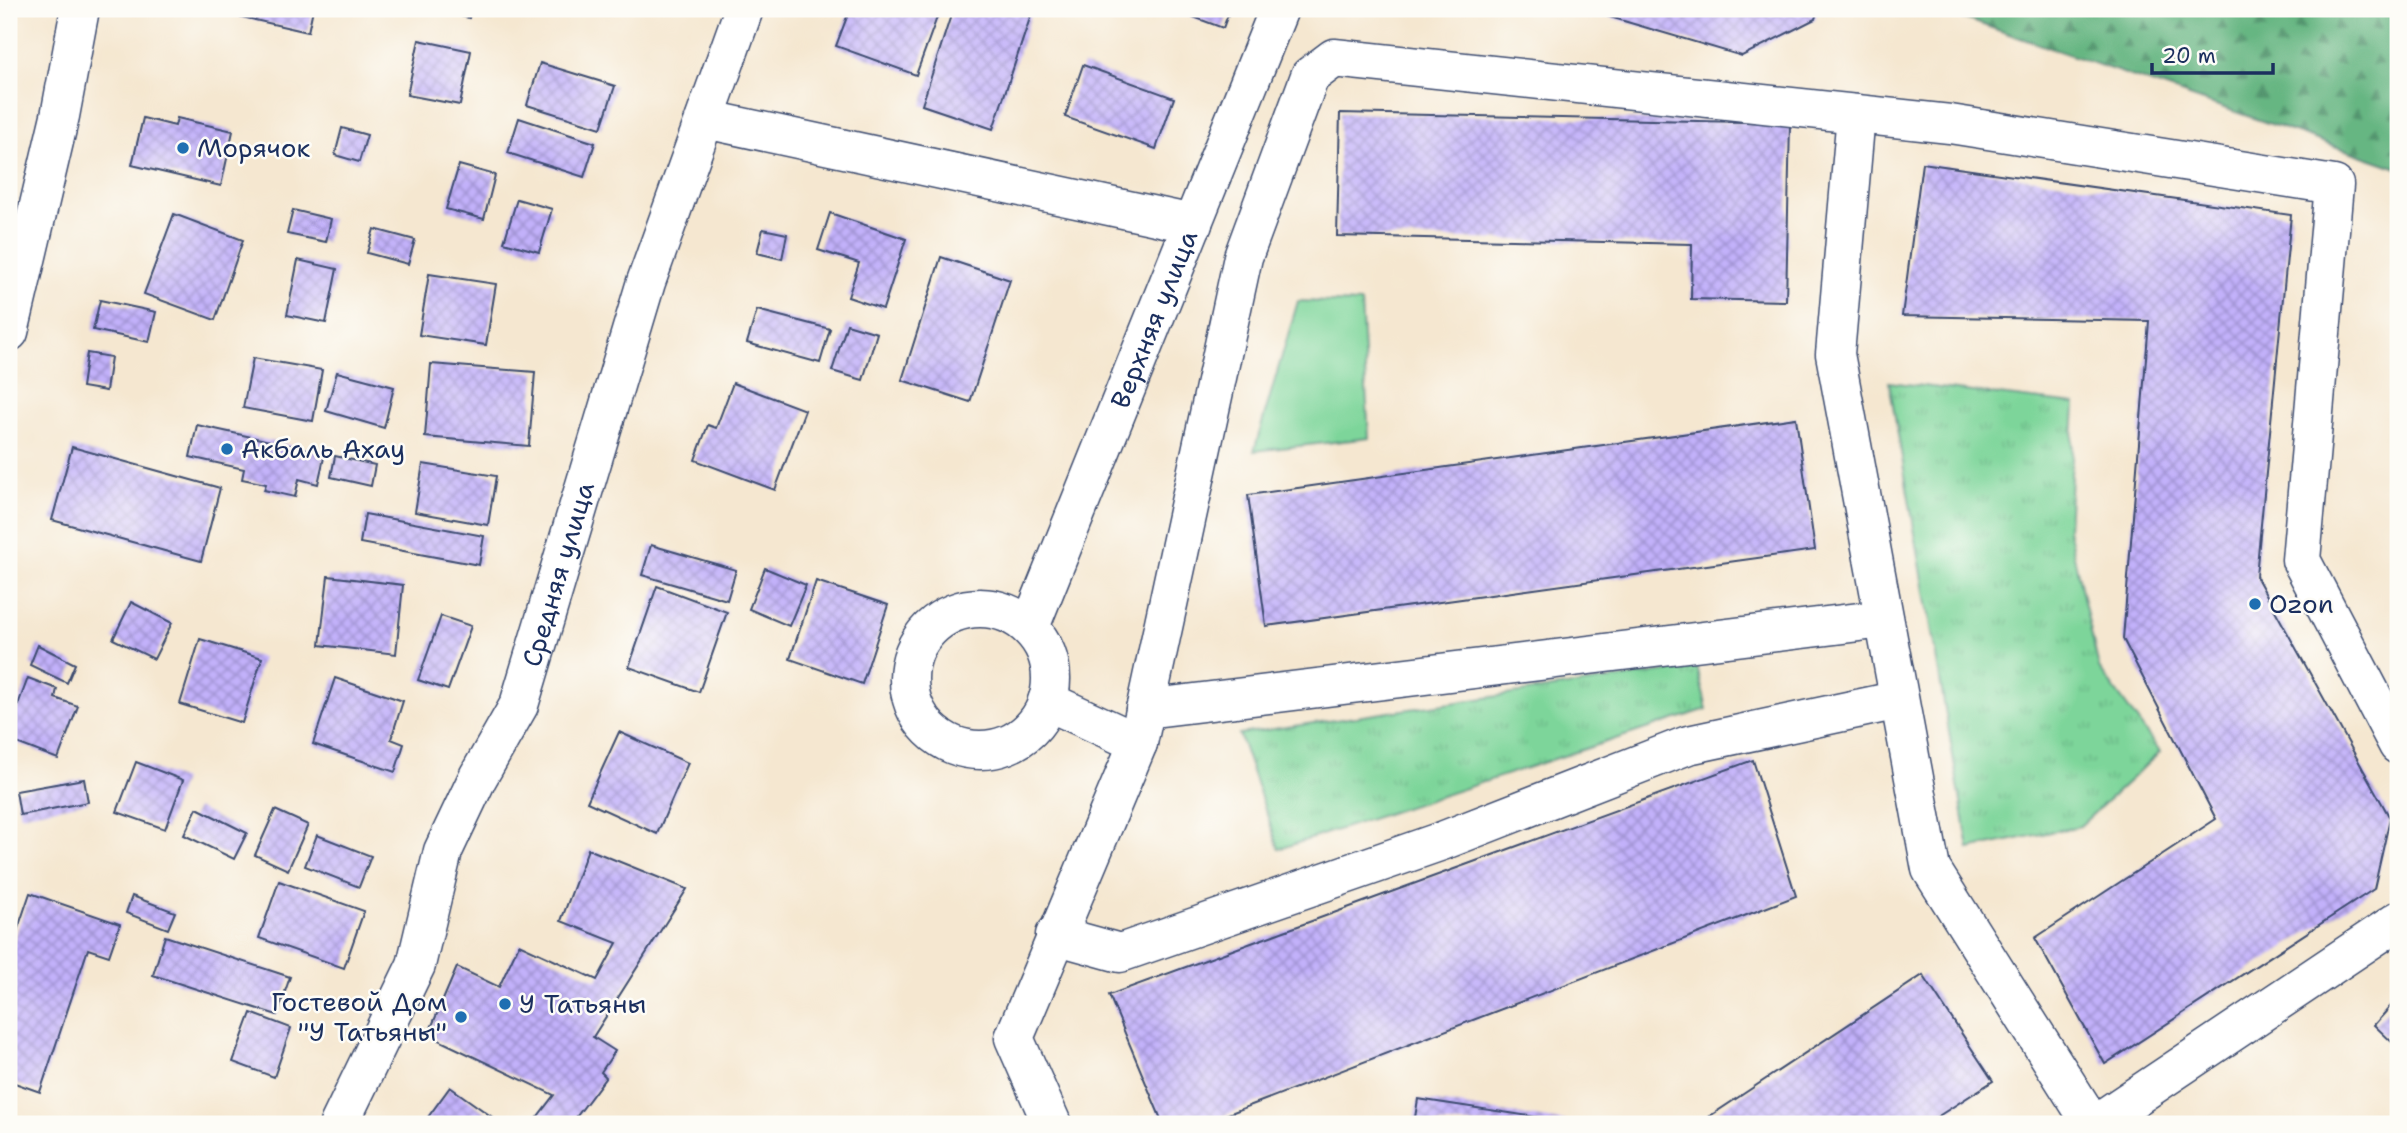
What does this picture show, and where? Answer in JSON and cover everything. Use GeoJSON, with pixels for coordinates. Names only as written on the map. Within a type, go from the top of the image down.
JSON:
{"type":"FeatureCollection","features":[{"type":"Feature","properties":{"kind":"street"},"geometry":{"type":"LineString","coordinates":[[9,332],[60,117],[80,9]]}},
{"type":"Feature","properties":{"kind":"street","name":"Средняя улица"},"geometry":{"type":"LineString","coordinates":[[339,1124],[416,965],[443,851],[478,777],[519,705],[646,282],[744,9]]}},
{"type":"Feature","properties":{"kind":"street","name":"Верхняя улица"},"geometry":{"type":"LineString","coordinates":[[1030,627],[1279,9]]}},
{"type":"Feature","properties":{"kind":"street"},"geometry":{"type":"LineString","coordinates":[[1052,1124],[1014,1038],[1142,726],[1242,257],[1310,76],[1334,58],[1950,124],[2334,185],[2301,560],[2398,745]]}},
{"type":"Feature","properties":{"kind":"street"},"geometry":{"type":"LineString","coordinates":[[1856,114],[1835,354],[1931,869],[2093,1124],[2398,921]]}},
{"type":"Feature","properties":{"kind":"street"},"geometry":{"type":"LineString","coordinates":[[705,119],[1193,224]]}},
{"type":"Feature","properties":{"kind":"street"},"geometry":{"type":"LineString","coordinates":[[986,607],[1009,613],[1030,627],[1044,648],[1051,669],[1047,701],[1044,712],[1030,730],[1012,743],[990,749],[968,749],[946,741],[929,727],[916,709],[909,685],[911,661],[921,638],[939,620],[961,609],[986,607]]}},
{"type":"Feature","properties":{"kind":"street"},"geometry":{"type":"LineString","coordinates":[[1047,701],[1142,726],[1884,619]]}},
{"type":"Feature","properties":{"kind":"street"},"geometry":{"type":"LineString","coordinates":[[1055,935],[1121,953],[1442,841],[1688,745],[1899,700]]}},
{"type":"Feature","properties":{"kind":"green space"},"geometry":{"type":"Polygon","coordinates":[[[1959,9],[2398,9],[2398,168],[1957,16],[1959,9]]]}},
{"type":"Feature","properties":{"kind":"green space"},"geometry":{"type":"Polygon","coordinates":[[[1298,301],[1361,303],[1369,438],[1254,451],[1298,301]]]}},
{"type":"Feature","properties":{"kind":"green space"},"geometry":{"type":"Polygon","coordinates":[[[1889,382],[2075,404],[2068,529],[2099,668],[2160,752],[2080,826],[1969,849],[1889,382]]]}},
{"type":"Feature","properties":{"kind":"green space"},"geometry":{"type":"Polygon","coordinates":[[[1697,667],[1707,709],[1279,849],[1239,734],[1697,667]]]}},
{"type":"Feature","properties":{"kind":"building"},"geometry":{"type":"Polygon","coordinates":[[[221,9],[313,9],[308,32],[220,12],[221,9]]]}},
{"type":"Feature","properties":{"kind":"building"},"geometry":{"type":"Polygon","coordinates":[[[433,9],[471,9],[469,18],[433,9]]]}},
{"type":"Feature","properties":{"kind":"building"},"geometry":{"type":"Polygon","coordinates":[[[850,9],[940,9],[916,75],[836,46],[850,9]]]}},
{"type":"Feature","properties":{"kind":"building"},"geometry":{"type":"Polygon","coordinates":[[[953,9],[1033,9],[993,129],[922,105],[953,9]]]}},
{"type":"Feature","properties":{"kind":"building"},"geometry":{"type":"Polygon","coordinates":[[[1172,9],[1230,9],[1223,28],[1172,9]]]}},
{"type":"Feature","properties":{"kind":"building"},"geometry":{"type":"Polygon","coordinates":[[[1583,9],[1818,9],[1815,19],[1742,56],[1583,9]]]}},
{"type":"Feature","properties":{"kind":"building"},"geometry":{"type":"Polygon","coordinates":[[[419,40],[471,51],[460,105],[407,95],[419,40]]]}},
{"type":"Feature","properties":{"kind":"building"},"geometry":{"type":"Polygon","coordinates":[[[540,63],[615,86],[601,128],[527,105],[540,63]]]}},
{"type":"Feature","properties":{"kind":"building"},"geometry":{"type":"Polygon","coordinates":[[[1083,65],[1174,98],[1156,149],[1065,117],[1083,65]]]}},
{"type":"Feature","properties":{"kind":"building"},"geometry":{"type":"Polygon","coordinates":[[[1340,113],[1790,123],[1786,301],[1691,299],[1692,244],[1337,236],[1340,113]]]}},
{"type":"Feature","properties":{"kind":"building","name":"Морячок"},"geometry":{"type":"Polygon","coordinates":[[[143,118],[175,126],[177,118],[233,131],[221,186],[132,165],[143,118]]]}},
{"type":"Feature","properties":{"kind":"building"},"geometry":{"type":"Polygon","coordinates":[[[519,118],[595,143],[584,177],[508,153],[519,118]]]}},
{"type":"Feature","properties":{"kind":"building"},"geometry":{"type":"Polygon","coordinates":[[[342,128],[367,135],[359,162],[335,155],[342,128]]]}},
{"type":"Feature","properties":{"kind":"building"},"geometry":{"type":"Polygon","coordinates":[[[1922,163],[2291,215],[2256,576],[2390,818],[2374,889],[2105,1064],[2035,938],[2216,819],[2123,639],[2149,321],[1902,316],[1922,163]]]}},
{"type":"Feature","properties":{"kind":"building"},"geometry":{"type":"Polygon","coordinates":[[[459,165],[495,175],[484,219],[446,209],[459,165]]]}},
{"type":"Feature","properties":{"kind":"building"},"geometry":{"type":"Polygon","coordinates":[[[517,199],[552,209],[539,252],[504,242],[517,199]]]}},
{"type":"Feature","properties":{"kind":"building"},"geometry":{"type":"Polygon","coordinates":[[[293,210],[331,219],[326,242],[287,234],[293,210]]]}},
{"type":"Feature","properties":{"kind":"building"},"geometry":{"type":"Polygon","coordinates":[[[830,213],[906,239],[883,309],[848,297],[859,263],[818,250],[830,213]]]}},
{"type":"Feature","properties":{"kind":"building"},"geometry":{"type":"Polygon","coordinates":[[[174,214],[243,240],[215,320],[144,294],[174,214]]]}},
{"type":"Feature","properties":{"kind":"building"},"geometry":{"type":"Polygon","coordinates":[[[374,229],[415,240],[408,264],[367,253],[374,229]]]}},
{"type":"Feature","properties":{"kind":"building"},"geometry":{"type":"Polygon","coordinates":[[[763,229],[787,234],[782,259],[757,253],[763,229]]]}},
{"type":"Feature","properties":{"kind":"building"},"geometry":{"type":"Polygon","coordinates":[[[941,257],[1010,280],[970,402],[902,380],[941,257]]]}},
{"type":"Feature","properties":{"kind":"building"},"geometry":{"type":"Polygon","coordinates":[[[298,260],[337,269],[326,323],[287,315],[298,260]]]}},
{"type":"Feature","properties":{"kind":"building"},"geometry":{"type":"Polygon","coordinates":[[[429,274],[496,284],[486,345],[419,335],[429,274]]]}},
{"type":"Feature","properties":{"kind":"building"},"geometry":{"type":"Polygon","coordinates":[[[100,300],[156,312],[149,342],[93,330],[100,300]]]}},
{"type":"Feature","properties":{"kind":"building"},"geometry":{"type":"Polygon","coordinates":[[[757,310],[830,329],[820,363],[747,343],[757,310]]]}},
{"type":"Feature","properties":{"kind":"building"},"geometry":{"type":"Polygon","coordinates":[[[847,324],[877,333],[863,380],[832,371],[847,324]]]}},
{"type":"Feature","properties":{"kind":"building"},"geometry":{"type":"Polygon","coordinates":[[[87,353],[111,357],[106,391],[82,387],[87,353]]]}},
{"type":"Feature","properties":{"kind":"building"},"geometry":{"type":"Polygon","coordinates":[[[253,358],[322,370],[313,421],[243,408],[253,358]]]}},
{"type":"Feature","properties":{"kind":"building"},"geometry":{"type":"Polygon","coordinates":[[[431,364],[535,372],[529,446],[425,437],[431,364]]]}},
{"type":"Feature","properties":{"kind":"building"},"geometry":{"type":"Polygon","coordinates":[[[337,372],[394,387],[384,428],[326,411],[337,372]]]}},
{"type":"Feature","properties":{"kind":"building"},"geometry":{"type":"Polygon","coordinates":[[[733,383],[805,410],[775,490],[695,460],[708,425],[716,428],[733,383]]]}},
{"type":"Feature","properties":{"kind":"building"},"geometry":{"type":"Polygon","coordinates":[[[1796,418],[1815,550],[1266,626],[1248,495],[1796,418]]]}},
{"type":"Feature","properties":{"kind":"building"},"geometry":{"type":"Polygon","coordinates":[[[197,425],[325,453],[318,484],[299,479],[295,497],[264,490],[266,484],[242,479],[244,469],[190,457],[197,425]]]}},
{"type":"Feature","properties":{"kind":"building"},"geometry":{"type":"Polygon","coordinates":[[[72,447],[220,488],[201,561],[52,520],[72,447]]]}},
{"type":"Feature","properties":{"kind":"building"},"geometry":{"type":"Polygon","coordinates":[[[335,456],[375,465],[371,486],[331,477],[335,456]]]}},
{"type":"Feature","properties":{"kind":"building"},"geometry":{"type":"Polygon","coordinates":[[[423,464],[496,476],[488,525],[415,512],[423,464]]]}},
{"type":"Feature","properties":{"kind":"building"},"geometry":{"type":"Polygon","coordinates":[[[365,514],[484,536],[479,565],[360,543],[365,514]]]}},
{"type":"Feature","properties":{"kind":"building"},"geometry":{"type":"Polygon","coordinates":[[[651,545],[736,570],[727,600],[642,575],[651,545]]]}},
{"type":"Feature","properties":{"kind":"building"},"geometry":{"type":"Polygon","coordinates":[[[765,568],[806,585],[789,626],[749,609],[765,568]]]}},
{"type":"Feature","properties":{"kind":"building"},"geometry":{"type":"Polygon","coordinates":[[[328,576],[403,585],[396,654],[320,645],[328,576]]]}},
{"type":"Feature","properties":{"kind":"building"},"geometry":{"type":"Polygon","coordinates":[[[816,581],[888,605],[862,684],[790,659],[816,581]]]}},
{"type":"Feature","properties":{"kind":"building"},"geometry":{"type":"Polygon","coordinates":[[[657,586],[727,612],[699,692],[629,667],[657,586]]]}},
{"type":"Feature","properties":{"kind":"building"},"geometry":{"type":"Polygon","coordinates":[[[131,602],[172,623],[154,659],[113,639],[131,602]]]}},
{"type":"Feature","properties":{"kind":"building"},"geometry":{"type":"Polygon","coordinates":[[[441,616],[471,626],[448,690],[418,680],[441,616]]]}},
{"type":"Feature","properties":{"kind":"building"},"geometry":{"type":"Polygon","coordinates":[[[200,639],[262,658],[242,723],[180,704],[200,639]]]}},
{"type":"Feature","properties":{"kind":"building"},"geometry":{"type":"Polygon","coordinates":[[[38,645],[75,664],[67,683],[30,665],[38,645]]]}},
{"type":"Feature","properties":{"kind":"building"},"geometry":{"type":"Polygon","coordinates":[[[28,678],[57,689],[55,698],[78,706],[58,759],[9,740],[9,729],[28,678]]]}},
{"type":"Feature","properties":{"kind":"building"},"geometry":{"type":"Polygon","coordinates":[[[335,678],[403,701],[391,739],[404,744],[395,772],[313,744],[335,678]]]}},
{"type":"Feature","properties":{"kind":"building"},"geometry":{"type":"Polygon","coordinates":[[[619,732],[688,763],[657,834],[587,802],[619,732]]]}},
{"type":"Feature","properties":{"kind":"building"},"geometry":{"type":"Polygon","coordinates":[[[1753,760],[1796,896],[1202,1124],[1163,1124],[1109,995],[1753,760]]]}},
{"type":"Feature","properties":{"kind":"building"},"geometry":{"type":"Polygon","coordinates":[[[136,762],[183,780],[165,829],[117,812],[136,762]]]}},
{"type":"Feature","properties":{"kind":"building"},"geometry":{"type":"Polygon","coordinates":[[[84,779],[88,802],[20,815],[16,791],[84,779]]]}},
{"type":"Feature","properties":{"kind":"building"},"geometry":{"type":"Polygon","coordinates":[[[197,808],[247,833],[234,859],[184,835],[197,808]]]}},
{"type":"Feature","properties":{"kind":"building"},"geometry":{"type":"Polygon","coordinates":[[[275,810],[308,825],[288,870],[255,855],[275,810]]]}},
{"type":"Feature","properties":{"kind":"building"},"geometry":{"type":"Polygon","coordinates":[[[317,835],[371,856],[359,887],[305,866],[317,835]]]}},
{"type":"Feature","properties":{"kind":"building"},"geometry":{"type":"Polygon","coordinates":[[[588,849],[687,889],[593,1037],[615,1051],[601,1072],[606,1077],[571,1124],[532,1124],[554,1095],[428,1035],[457,967],[499,987],[519,944],[597,980],[617,943],[561,921],[588,849]]]}},
{"type":"Feature","properties":{"kind":"building"},"geometry":{"type":"Polygon","coordinates":[[[279,881],[364,911],[344,968],[259,938],[279,881]]]}},
{"type":"Feature","properties":{"kind":"building"},"geometry":{"type":"Polygon","coordinates":[[[30,893],[120,924],[109,956],[88,949],[40,1092],[9,1081],[9,955],[30,893]]]}},
{"type":"Feature","properties":{"kind":"building"},"geometry":{"type":"Polygon","coordinates":[[[132,896],[175,912],[168,929],[126,913],[132,896]]]}},
{"type":"Feature","properties":{"kind":"building"},"geometry":{"type":"Polygon","coordinates":[[[165,936],[290,977],[277,1015],[153,975],[165,936]]]}},
{"type":"Feature","properties":{"kind":"building"},"geometry":{"type":"Polygon","coordinates":[[[1923,975],[1993,1081],[1926,1124],[1698,1124],[1923,975]]]}},
{"type":"Feature","properties":{"kind":"building"},"geometry":{"type":"Polygon","coordinates":[[[2398,998],[2398,1048],[2374,1025],[2398,998]]]}},
{"type":"Feature","properties":{"kind":"building"},"geometry":{"type":"Polygon","coordinates":[[[251,1013],[291,1028],[274,1077],[233,1062],[251,1013]]]}},
{"type":"Feature","properties":{"kind":"building"},"geometry":{"type":"Polygon","coordinates":[[[450,1087],[502,1124],[423,1124],[450,1087]]]}},
{"type":"Feature","properties":{"kind":"building"},"geometry":{"type":"Polygon","coordinates":[[[1418,1099],[1574,1123],[1574,1124],[1414,1124],[1418,1099]]]}},
{"type":"Feature","properties":{"kind":"place","name":"Морячок"},"geometry":{"type":"Point","coordinates":[183,148]}},
{"type":"Feature","properties":{"kind":"place","name":"Акбаль Ахау"},"geometry":{"type":"Point","coordinates":[227,449]}},
{"type":"Feature","properties":{"kind":"place","name":"Ozon"},"geometry":{"type":"Point","coordinates":[2255,604]}},
{"type":"Feature","properties":{"kind":"place","name":"У Татьяны"},"geometry":{"type":"Point","coordinates":[505,1004]}},
{"type":"Feature","properties":{"kind":"place","name":"Гостевой Дом \"У Татьяны\""},"geometry":{"type":"Point","coordinates":[461,1017]}}]}
